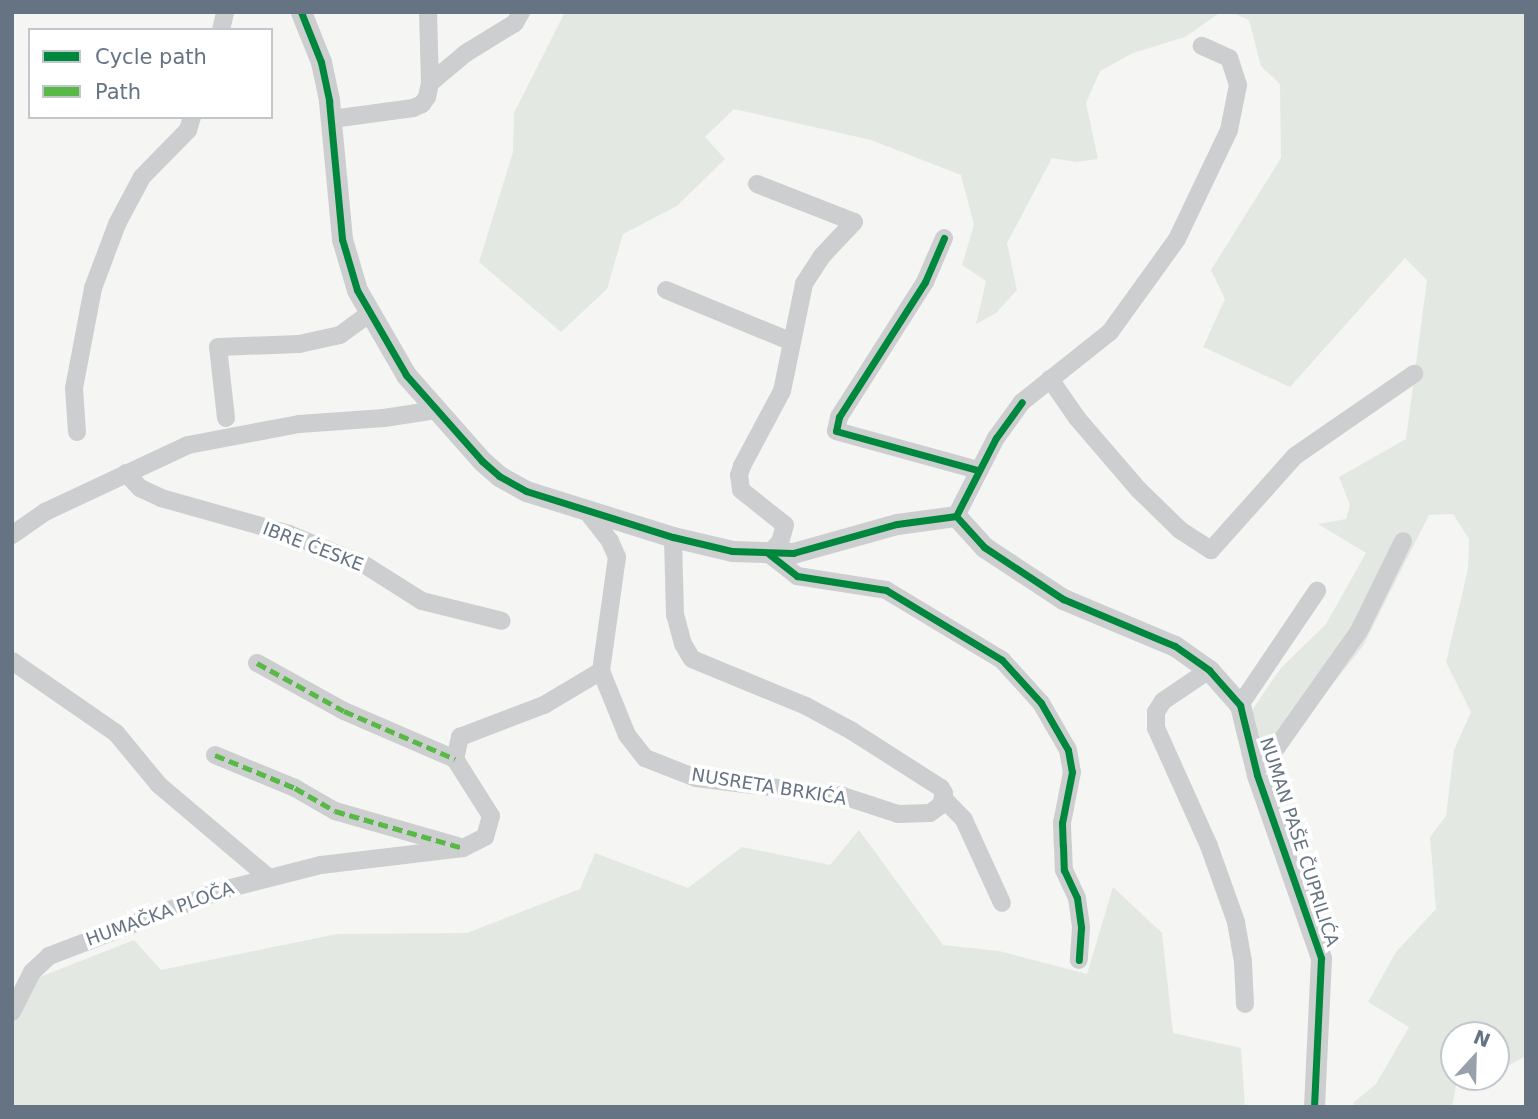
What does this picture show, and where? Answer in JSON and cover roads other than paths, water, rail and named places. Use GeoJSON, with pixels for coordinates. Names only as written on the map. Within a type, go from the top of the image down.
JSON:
{"type":"FeatureCollection","features":[{"type":"Feature","properties":{"kind":"street"},"geometry":{"type":"LineString","coordinates":[[301,12],[321,62],[332,119],[342,239],[357,290],[406,375],[436,410],[499,476],[526,491],[673,537],[732,551],[769,554],[793,553],[897,524],[956,516],[996,438],[1022,402],[1110,332],[1177,239],[1229,130],[1238,85],[1229,58],[1202,46]]}},
{"type":"Feature","properties":{"kind":"street"},"geometry":{"type":"LineString","coordinates":[[332,119],[413,108],[427,97],[430,83],[428,12]]}},
{"type":"Feature","properties":{"kind":"street"},"geometry":{"type":"LineString","coordinates":[[430,83],[466,53],[515,23],[521,12]]}},
{"type":"Feature","properties":{"kind":"street"},"geometry":{"type":"LineString","coordinates":[[77,432],[74,388],[93,288],[117,224],[142,177],[188,130],[191,119]]}},
{"type":"Feature","properties":{"kind":"street"},"geometry":{"type":"LineString","coordinates":[[757,184],[854,222],[809,272],[801,296],[782,391],[739,475],[741,490],[785,526],[780,542],[769,554]]}},
{"type":"Feature","properties":{"kind":"street"},"geometry":{"type":"LineString","coordinates":[[944,238],[925,282],[839,417],[836,431],[978,470]]}},
{"type":"Feature","properties":{"kind":"street"},"geometry":{"type":"LineString","coordinates":[[666,290],[792,342]]}},
{"type":"Feature","properties":{"kind":"street"},"geometry":{"type":"LineString","coordinates":[[226,418],[218,346],[299,344],[340,335],[369,314]]}},
{"type":"Feature","properties":{"kind":"street"},"geometry":{"type":"LineString","coordinates":[[1050,379],[1139,490],[1180,530],[1211,550],[1295,456],[1414,374]]}},
{"type":"Feature","properties":{"kind":"street"},"geometry":{"type":"LineString","coordinates":[[12,536],[45,512],[188,445],[299,424],[384,418],[436,410]]}},
{"type":"Feature","properties":{"kind":"street","name":"IBRE ĆESKE"},"geometry":{"type":"LineString","coordinates":[[126,473],[140,488],[161,498],[289,534],[365,565],[422,601],[502,621]]}},
{"type":"Feature","properties":{"kind":"street"},"geometry":{"type":"LineString","coordinates":[[455,759],[460,737],[544,705],[601,671],[617,557],[610,541],[586,510]]}},
{"type":"Feature","properties":{"kind":"street","name":"NUMAN PAŠE ČUPRILIĆA"},"geometry":{"type":"LineString","coordinates":[[956,516],[985,547],[1063,599],[1175,646],[1209,670],[1240,705],[1257,775],[1321,958],[1314,1107]]}},
{"type":"Feature","properties":{"kind":"street"},"geometry":{"type":"LineString","coordinates":[[673,537],[675,615],[682,644],[692,659],[806,706],[852,731],[937,785],[944,793],[944,799],[964,820],[1002,903]]}},
{"type":"Feature","properties":{"kind":"street","name":"NUMAN PAŠE ČUPRILIĆA"},"geometry":{"type":"LineString","coordinates":[[1257,775],[1359,631],[1403,541]]}},
{"type":"Feature","properties":{"kind":"street"},"geometry":{"type":"LineString","coordinates":[[769,554],[797,576],[886,590],[1002,660],[1041,703],[1068,750],[1072,772],[1062,823],[1065,870],[1077,898],[1081,928],[1079,960]]}},
{"type":"Feature","properties":{"kind":"street"},"geometry":{"type":"LineString","coordinates":[[1240,705],[1317,592]]}},
{"type":"Feature","properties":{"kind":"street"},"geometry":{"type":"LineString","coordinates":[[12,661],[116,733],[159,785],[269,878]]}},
{"type":"Feature","properties":{"kind":"street"},"geometry":{"type":"LineString","coordinates":[[215,755],[295,788],[335,811],[463,848],[485,837],[491,816],[455,759],[344,711],[257,663]]}},
{"type":"Feature","properties":{"kind":"street"},"geometry":{"type":"LineString","coordinates":[[1209,670],[1163,701],[1156,712],[1157,729],[1209,846],[1236,922],[1243,962],[1245,1004]]}},
{"type":"Feature","properties":{"kind":"street","name":"NUSRETA BRKIĆA"},"geometry":{"type":"LineString","coordinates":[[601,671],[627,735],[645,758],[696,778],[843,796],[898,814],[930,813],[937,810],[944,799]]}},
{"type":"Feature","properties":{"kind":"street","name":"HUMAČKA PLOČA"},"geometry":{"type":"LineString","coordinates":[[12,1012],[32,972],[49,956],[219,891],[321,865],[463,848]]}}]}
